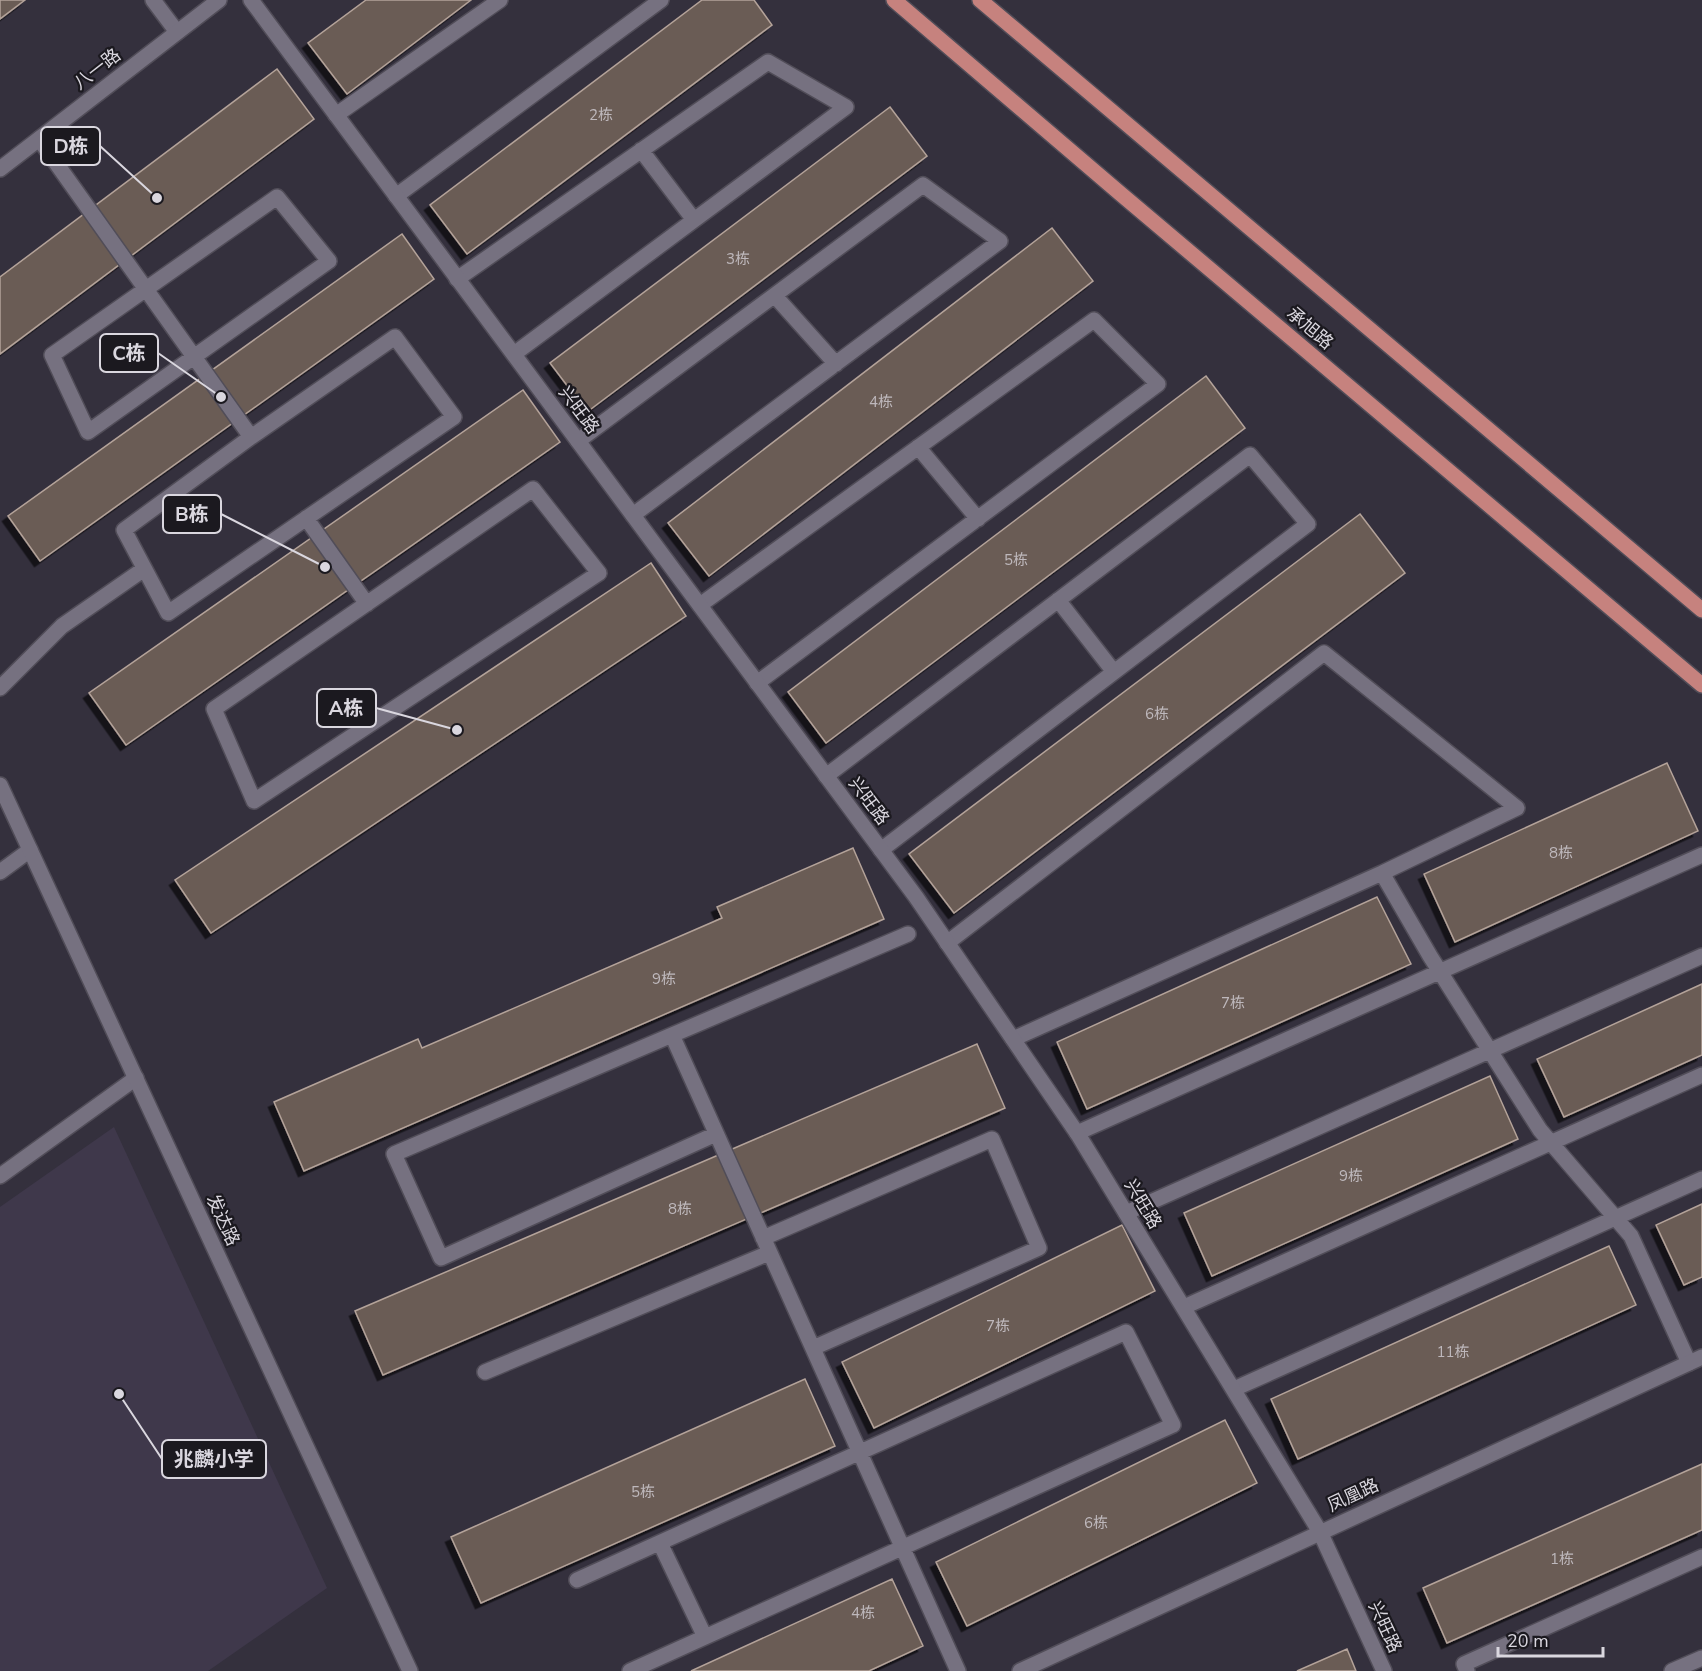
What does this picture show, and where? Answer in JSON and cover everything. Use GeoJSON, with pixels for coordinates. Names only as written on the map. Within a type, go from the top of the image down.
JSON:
{"type":"FeatureCollection","features":[{"type":"Feature","properties":{"kind":"main road","name":"承旭路"},"geometry":{"type":"LineString","coordinates":[[894,0],[1702,685]]}},
{"type":"Feature","properties":{"kind":"main road","name":"承旭路"},"geometry":{"type":"LineString","coordinates":[[980,0],[1702,610]]}},
{"type":"Feature","properties":{"kind":"street"},"geometry":{"type":"LineString","coordinates":[[153,0],[177,32]]}},
{"type":"Feature","properties":{"kind":"street","name":"八一路"},"geometry":{"type":"LineString","coordinates":[[0,169],[219,0]]}},
{"type":"Feature","properties":{"kind":"street","name":"兴旺路"},"geometry":{"type":"LineString","coordinates":[[251,0],[881,850],[1077,1133],[1320,1532],[1384,1671]]}},
{"type":"Feature","properties":{"kind":"street"},"geometry":{"type":"LineString","coordinates":[[336,115],[500,0]]}},
{"type":"Feature","properties":{"kind":"street"},"geometry":{"type":"LineString","coordinates":[[396,196],[661,0]]}},
{"type":"Feature","properties":{"kind":"street"},"geometry":{"type":"LineString","coordinates":[[457,279],[768,62],[846,107],[513,354]]}},
{"type":"Feature","properties":{"kind":"street"},"geometry":{"type":"LineString","coordinates":[[39,139],[251,437]]}},
{"type":"Feature","properties":{"kind":"street"},"geometry":{"type":"LineString","coordinates":[[641,150],[694,220]]}},
{"type":"Feature","properties":{"kind":"street"},"geometry":{"type":"LineString","coordinates":[[578,441],[923,185],[1000,241],[633,515]]}},
{"type":"Feature","properties":{"kind":"street"},"geometry":{"type":"LineString","coordinates":[[277,197],[329,261],[88,432],[51,356],[148,290],[277,197]]}},
{"type":"Feature","properties":{"kind":"street"},"geometry":{"type":"LineString","coordinates":[[775,296],[836,364]]}},
{"type":"Feature","properties":{"kind":"street"},"geometry":{"type":"LineString","coordinates":[[700,605],[1094,320],[1158,384],[757,683]]}},
{"type":"Feature","properties":{"kind":"street"},"geometry":{"type":"LineString","coordinates":[[395,337],[454,417],[306,518],[168,613],[124,530],[251,437],[395,337]]}},
{"type":"Feature","properties":{"kind":"street"},"geometry":{"type":"LineString","coordinates":[[918,447],[978,519]]}},
{"type":"Feature","properties":{"kind":"street"},"geometry":{"type":"LineString","coordinates":[[826,776],[1250,455],[1308,524],[881,850]]}},
{"type":"Feature","properties":{"kind":"street"},"geometry":{"type":"LineString","coordinates":[[532,489],[599,573],[254,801],[214,709],[367,604],[532,489]]}},
{"type":"Feature","properties":{"kind":"street"},"geometry":{"type":"LineString","coordinates":[[306,518],[367,604]]}},
{"type":"Feature","properties":{"kind":"street"},"geometry":{"type":"LineString","coordinates":[[0,688],[62,626],[144,569]]}},
{"type":"Feature","properties":{"kind":"street"},"geometry":{"type":"LineString","coordinates":[[1058,600],[1114,672]]}},
{"type":"Feature","properties":{"kind":"street"},"geometry":{"type":"LineString","coordinates":[[947,943],[1324,653],[1517,808],[1382,873],[1013,1039]]}},
{"type":"Feature","properties":{"kind":"street","name":"发达路"},"geometry":{"type":"LineString","coordinates":[[0,785],[410,1671]]}},
{"type":"Feature","properties":{"kind":"street"},"geometry":{"type":"LineString","coordinates":[[0,872],[30,850]]}},
{"type":"Feature","properties":{"kind":"street"},"geometry":{"type":"LineString","coordinates":[[1077,1133],[1702,855]]}},
{"type":"Feature","properties":{"kind":"street"},"geometry":{"type":"LineString","coordinates":[[1382,873],[1440,972],[1540,1130],[1631,1236],[1696,1360]]}},
{"type":"Feature","properties":{"kind":"street"},"geometry":{"type":"LineString","coordinates":[[716,1134],[441,1258],[394,1155],[908,934]]}},
{"type":"Feature","properties":{"kind":"street"},"geometry":{"type":"LineString","coordinates":[[1126,1213],[1702,956]]}},
{"type":"Feature","properties":{"kind":"street"},"geometry":{"type":"LineString","coordinates":[[672,1035],[958,1671]]}},
{"type":"Feature","properties":{"kind":"street"},"geometry":{"type":"LineString","coordinates":[[1184,1307],[1702,1075]]}},
{"type":"Feature","properties":{"kind":"street"},"geometry":{"type":"LineString","coordinates":[[0,1176],[136,1078]]}},
{"type":"Feature","properties":{"kind":"street"},"geometry":{"type":"LineString","coordinates":[[484,1372],[766,1246],[992,1139],[1039,1248],[813,1348]]}},
{"type":"Feature","properties":{"kind":"street"},"geometry":{"type":"LineString","coordinates":[[1234,1389],[1702,1179]]}},
{"type":"Feature","properties":{"kind":"street"},"geometry":{"type":"LineString","coordinates":[[577,1580],[1126,1332],[1173,1425],[630,1671]]}},
{"type":"Feature","properties":{"kind":"street","name":"凤凰路"},"geometry":{"type":"LineString","coordinates":[[1020,1671],[1696,1360]]}},
{"type":"Feature","properties":{"kind":"street"},"geometry":{"type":"LineString","coordinates":[[660,1543],[705,1637]]}},
{"type":"Feature","properties":{"kind":"street"},"geometry":{"type":"LineString","coordinates":[[1467,1671],[1464,1664],[1702,1557]]}},
{"type":"Feature","properties":{"kind":"street"},"geometry":{"type":"LineString","coordinates":[[1672,1671],[1702,1658]]}},
{"type":"Feature","properties":{"kind":"shaded area"},"geometry":{"type":"Polygon","coordinates":[[[114,1127],[327,1588],[208,1671],[0,1671],[0,1207],[114,1127]]]}},
{"type":"Feature","properties":{"kind":"building"},"geometry":{"type":"Polygon","coordinates":[[[0,0],[25,0],[0,19],[0,0]]]}},
{"type":"Feature","properties":{"kind":"building"},"geometry":{"type":"Polygon","coordinates":[[[366,0],[471,0],[347,94],[308,43],[366,0]]]}},
{"type":"Feature","properties":{"kind":"building"},"geometry":{"type":"Polygon","coordinates":[[[702,0],[754,0],[772,25],[467,254],[430,205],[702,0]]]}},
{"type":"Feature","properties":{"kind":"building"},"geometry":{"type":"Polygon","coordinates":[[[277,69],[314,119],[0,354],[0,277],[277,69]]]}},
{"type":"Feature","properties":{"kind":"building"},"geometry":{"type":"Polygon","coordinates":[[[890,107],[927,156],[587,412],[550,363],[890,107]]]}},
{"type":"Feature","properties":{"kind":"building"},"geometry":{"type":"Polygon","coordinates":[[[1052,228],[1093,281],[709,576],[668,523],[1052,228]]]}},
{"type":"Feature","properties":{"kind":"building"},"geometry":{"type":"Polygon","coordinates":[[[402,234],[434,279],[40,561],[8,516],[402,234]]]}},
{"type":"Feature","properties":{"kind":"building"},"geometry":{"type":"Polygon","coordinates":[[[1206,376],[1245,428],[826,743],[788,692],[1206,376]]]}},
{"type":"Feature","properties":{"kind":"building"},"geometry":{"type":"Polygon","coordinates":[[[523,390],[560,442],[126,745],[89,693],[523,390]]]}},
{"type":"Feature","properties":{"kind":"building"},"geometry":{"type":"Polygon","coordinates":[[[1360,514],[1405,573],[954,913],[909,854],[1360,514]]]}},
{"type":"Feature","properties":{"kind":"building"},"geometry":{"type":"Polygon","coordinates":[[[651,563],[686,616],[211,933],[175,880],[651,563]]]}},
{"type":"Feature","properties":{"kind":"building"},"geometry":{"type":"Polygon","coordinates":[[[1667,763],[1698,831],[1455,942],[1424,874],[1667,763]]]}},
{"type":"Feature","properties":{"kind":"building"},"geometry":{"type":"Polygon","coordinates":[[[853,848],[884,919],[304,1171],[274,1102],[418,1039],[422,1048],[722,918],[717,907],[853,848]]]}},
{"type":"Feature","properties":{"kind":"building"},"geometry":{"type":"Polygon","coordinates":[[[1377,897],[1411,964],[1087,1109],[1057,1042],[1377,897]]]}},
{"type":"Feature","properties":{"kind":"building"},"geometry":{"type":"Polygon","coordinates":[[[1702,984],[1702,1055],[1564,1117],[1537,1059],[1702,984]]]}},
{"type":"Feature","properties":{"kind":"building"},"geometry":{"type":"Polygon","coordinates":[[[977,1044],[1005,1108],[383,1375],[355,1311],[977,1044]]]}},
{"type":"Feature","properties":{"kind":"building"},"geometry":{"type":"Polygon","coordinates":[[[1490,1076],[1518,1139],[1212,1276],[1184,1213],[1490,1076]]]}},
{"type":"Feature","properties":{"kind":"building"},"geometry":{"type":"Polygon","coordinates":[[[1702,1204],[1702,1277],[1684,1285],[1656,1225],[1702,1204]]]}},
{"type":"Feature","properties":{"kind":"building"},"geometry":{"type":"Polygon","coordinates":[[[1122,1225],[1155,1291],[874,1428],[842,1362],[1122,1225]]]}},
{"type":"Feature","properties":{"kind":"building"},"geometry":{"type":"Polygon","coordinates":[[[1609,1246],[1636,1305],[1298,1459],[1271,1399],[1609,1246]]]}},
{"type":"Feature","properties":{"kind":"building"},"geometry":{"type":"Polygon","coordinates":[[[805,1379],[835,1446],[481,1603],[451,1537],[805,1379]]]}},
{"type":"Feature","properties":{"kind":"building"},"geometry":{"type":"Polygon","coordinates":[[[1225,1420],[1257,1483],[967,1626],[936,1562],[1225,1420]]]}},
{"type":"Feature","properties":{"kind":"building"},"geometry":{"type":"Polygon","coordinates":[[[1702,1464],[1702,1530],[1447,1643],[1423,1588],[1702,1464]]]}},
{"type":"Feature","properties":{"kind":"building"},"geometry":{"type":"Polygon","coordinates":[[[892,1579],[923,1646],[869,1671],[691,1671],[892,1579]]]}},
{"type":"Feature","properties":{"kind":"building"},"geometry":{"type":"Polygon","coordinates":[[[1347,1649],[1356,1671],[1297,1671],[1347,1649]]]}},
{"type":"Feature","properties":{"kind":"place","name":"D栋"},"geometry":{"type":"Point","coordinates":[157,198]}},
{"type":"Feature","properties":{"kind":"place","name":"C栋"},"geometry":{"type":"Point","coordinates":[221,397]}},
{"type":"Feature","properties":{"kind":"place","name":"B栋"},"geometry":{"type":"Point","coordinates":[325,567]}},
{"type":"Feature","properties":{"kind":"place","name":"A栋"},"geometry":{"type":"Point","coordinates":[457,730]}},
{"type":"Feature","properties":{"kind":"place","name":"兆麟小学"},"geometry":{"type":"Point","coordinates":[119,1394]}}]}
